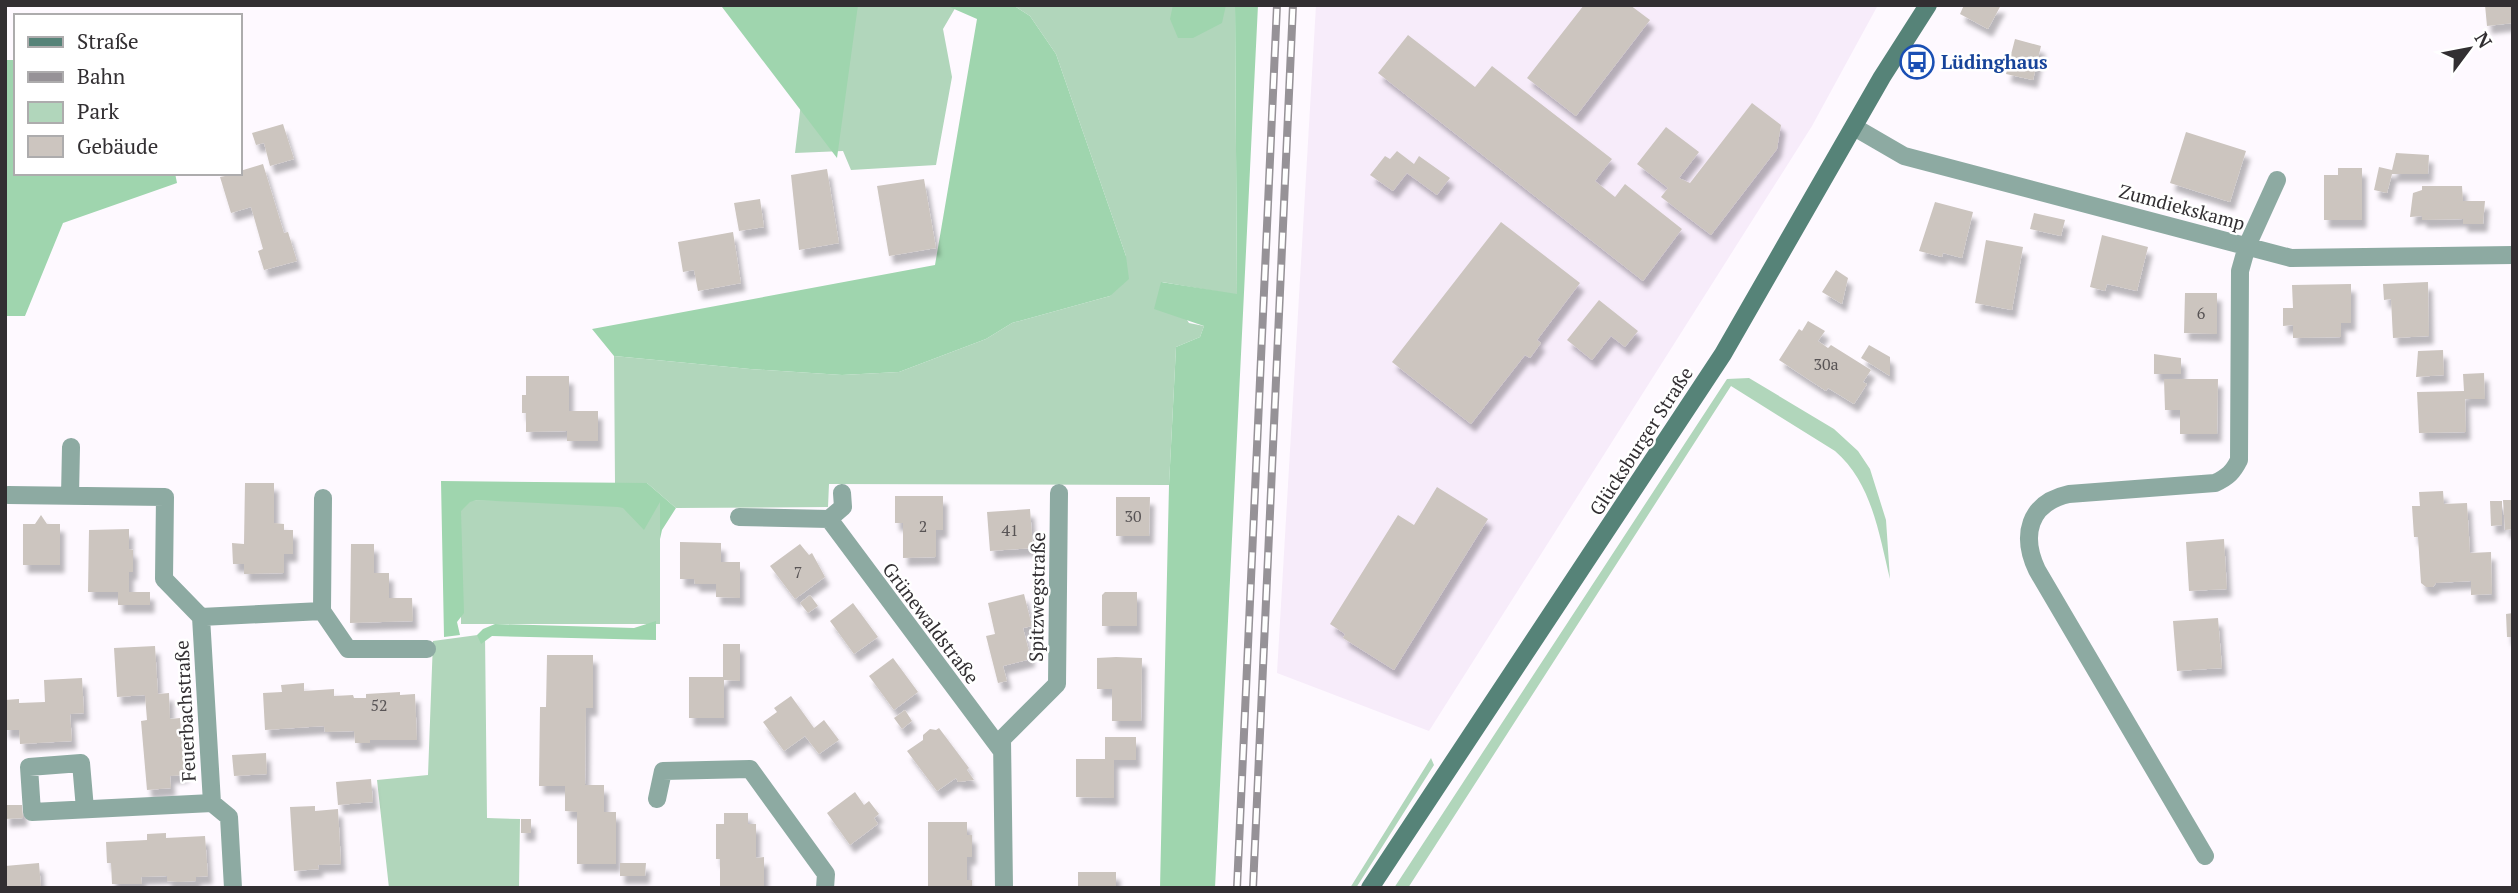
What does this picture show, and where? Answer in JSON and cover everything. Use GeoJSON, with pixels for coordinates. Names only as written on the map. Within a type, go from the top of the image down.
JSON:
{"type":"FeatureCollection","features":[{"type":"Feature","properties":{"kind":"main road","name":"Glücksburger Straße"},"geometry":{"type":"LineString","coordinates":[[1370,888],[1723,354],[1882,77],[1928,5]]}},
{"type":"Feature","properties":{"kind":"street","name":"Zumdiekskamp"},"geometry":{"type":"LineString","coordinates":[[1854,128],[1904,156],[2291,258],[2513,255]]}},
{"type":"Feature","properties":{"kind":"street"},"geometry":{"type":"LineString","coordinates":[[2206,856],[2037,570],[2029,552],[2028,535],[2033,520],[2054,497],[2215,483],[2227,478],[2233,471],[2239,460],[2240,271],[2247,246],[2277,180]]}},
{"type":"Feature","properties":{"kind":"street"},"geometry":{"type":"LineString","coordinates":[[70,496],[71,447]]}},
{"type":"Feature","properties":{"kind":"street"},"geometry":{"type":"LineString","coordinates":[[739,517],[829,519],[843,508],[842,493]]}},
{"type":"Feature","properties":{"kind":"street","name":"Spitzwegstraße"},"geometry":{"type":"LineString","coordinates":[[1002,751],[1002,739],[1056,684],[1059,493]]}},
{"type":"Feature","properties":{"kind":"street","name":"Feuerbachstraße"},"geometry":{"type":"LineString","coordinates":[[8,495],[165,497],[164,579],[201,617],[212,803]]}},
{"type":"Feature","properties":{"kind":"street"},"geometry":{"type":"LineString","coordinates":[[323,498],[322,611],[348,649],[427,649]]}},
{"type":"Feature","properties":{"kind":"street","name":"Grünewaldstraße"},"geometry":{"type":"LineString","coordinates":[[829,519],[1002,751]]}},
{"type":"Feature","properties":{"kind":"street","name":"Feuerbachstraße"},"geometry":{"type":"LineString","coordinates":[[201,617],[322,611]]}},
{"type":"Feature","properties":{"kind":"street"},"geometry":{"type":"LineString","coordinates":[[1002,751],[1004,888]]}},
{"type":"Feature","properties":{"kind":"street"},"geometry":{"type":"LineString","coordinates":[[657,799],[663,771],[750,769],[826,874],[825,888]]}},
{"type":"Feature","properties":{"kind":"street","name":"Feuerbachstraße"},"geometry":{"type":"LineString","coordinates":[[85,808],[212,803],[229,817],[233,888]]}},
{"type":"Feature","properties":{"kind":"shaded area"},"geometry":{"type":"Polygon","coordinates":[[[1316,5],[1878,5],[1812,126],[1429,731],[1277,673],[1316,5]]]}},
{"type":"Feature","properties":{"kind":"green space"},"geometry":{"type":"Polygon","coordinates":[[[715,5],[858,5],[837,158],[722,7],[715,5]]]}},
{"type":"Feature","properties":{"kind":"green space"},"geometry":{"type":"Polygon","coordinates":[[[815,5],[957,5],[943,29],[952,77],[936,165],[851,170],[843,151],[795,153],[812,11],[815,5]]]}},
{"type":"Feature","properties":{"kind":"green space"},"geometry":{"type":"Polygon","coordinates":[[[945,5],[1013,5],[1030,16],[1056,54],[1126,256],[1129,279],[1110,296],[1012,323],[986,339],[899,372],[842,375],[614,356],[592,329],[935,265],[977,19],[945,5]]]}},
{"type":"Feature","properties":{"kind":"green space"},"geometry":{"type":"Polygon","coordinates":[[[1013,5],[1235,5],[1237,295],[1162,282],[1189,323],[1204,326],[1200,337],[1176,347],[1169,485],[829,484],[828,507],[676,508],[647,483],[615,483],[614,356],[842,375],[899,372],[986,339],[1012,323],[1110,296],[1126,256],[1056,54],[1030,16],[1013,5]]]}},
{"type":"Feature","properties":{"kind":"green space"},"geometry":{"type":"Polygon","coordinates":[[[1173,5],[1226,5],[1222,23],[1193,38],[1178,38],[1170,19],[1173,5]]]}},
{"type":"Feature","properties":{"kind":"green space"},"geometry":{"type":"Polygon","coordinates":[[[1235,5],[1258,5],[1215,888],[1160,888],[1169,485],[1176,347],[1200,337],[1204,326],[1154,309],[1161,282],[1237,294],[1235,5]]]}},
{"type":"Feature","properties":{"kind":"green space"},"geometry":{"type":"Polygon","coordinates":[[[5,60],[14,60],[14,175],[175,175],[177,183],[63,223],[25,316],[5,316],[5,60]]]}},
{"type":"Feature","properties":{"kind":"green space"},"geometry":{"type":"Polygon","coordinates":[[[1749,378],[1834,429],[1858,451],[1870,469],[1886,520],[1890,579],[1872,510],[1858,478],[1848,464],[1835,451],[1731,386],[1408,888],[1394,888],[1727,379],[1749,378]]]}},
{"type":"Feature","properties":{"kind":"green space"},"geometry":{"type":"Polygon","coordinates":[[[441,481],[647,483],[676,508],[662,530],[660,539],[660,502],[644,530],[623,508],[618,507],[476,500],[470,502],[461,511],[464,613],[457,622],[460,635],[444,637],[441,481]]]}},
{"type":"Feature","properties":{"kind":"green space"},"geometry":{"type":"Polygon","coordinates":[[[461,500],[660,501],[660,624],[461,624],[461,500]]]}},
{"type":"Feature","properties":{"kind":"green space"},"geometry":{"type":"Polygon","coordinates":[[[656,621],[656,640],[492,636],[481,644],[477,635],[495,624],[634,628],[656,621]]]}},
{"type":"Feature","properties":{"kind":"green space"},"geometry":{"type":"Polygon","coordinates":[[[485,634],[487,818],[520,819],[519,888],[389,888],[377,780],[428,775],[433,641],[485,634]]]}},
{"type":"Feature","properties":{"kind":"green space"},"geometry":{"type":"Polygon","coordinates":[[[1431,758],[1434,765],[1356,888],[1350,888],[1431,758]]]}},
{"type":"Feature","properties":{"kind":"building"},"geometry":{"type":"Polygon","coordinates":[[[1584,5],[1630,5],[1650,20],[1576,116],[1527,78],[1584,5]]]}},
{"type":"Feature","properties":{"kind":"building"},"geometry":{"type":"Polygon","coordinates":[[[1964,5],[2001,5],[1988,29],[1960,14],[1964,5]]]}},
{"type":"Feature","properties":{"kind":"building"},"geometry":{"type":"Polygon","coordinates":[[[2485,5],[2513,5],[2513,23],[2487,26],[2485,5]]]}},
{"type":"Feature","properties":{"kind":"building"},"geometry":{"type":"Polygon","coordinates":[[[1408,35],[1475,87],[1492,66],[1612,159],[1595,181],[1615,197],[1625,184],[1682,229],[1643,281],[1378,73],[1408,35]]]}},
{"type":"Feature","properties":{"kind":"building"},"geometry":{"type":"Polygon","coordinates":[[[2015,39],[2041,46],[2033,80],[2006,74],[2015,39]]]}},
{"type":"Feature","properties":{"kind":"building"},"geometry":{"type":"Polygon","coordinates":[[[1752,103],[1781,125],[1777,149],[1711,235],[1661,197],[1668,188],[1637,164],[1666,127],[1699,152],[1679,178],[1690,183],[1752,103]]]}},
{"type":"Feature","properties":{"kind":"building"},"geometry":{"type":"Polygon","coordinates":[[[283,124],[294,159],[270,166],[264,143],[256,145],[252,133],[283,124]]]}},
{"type":"Feature","properties":{"kind":"building"},"geometry":{"type":"Polygon","coordinates":[[[2186,132],[2246,151],[2230,202],[2170,183],[2186,132]]]}},
{"type":"Feature","properties":{"kind":"building"},"geometry":{"type":"Polygon","coordinates":[[[1397,151],[1414,164],[1419,156],[1450,178],[1437,195],[1407,173],[1393,191],[1370,175],[1385,156],[1390,159],[1397,151]]]}},
{"type":"Feature","properties":{"kind":"building"},"geometry":{"type":"Polygon","coordinates":[[[2396,153],[2429,155],[2428,174],[2392,174],[2387,193],[2374,190],[2379,167],[2392,170],[2396,153]]]}},
{"type":"Feature","properties":{"kind":"building"},"geometry":{"type":"Polygon","coordinates":[[[263,164],[284,233],[288,232],[297,261],[264,270],[258,251],[263,249],[251,207],[231,213],[220,177],[242,175],[242,170],[263,164]]]}},
{"type":"Feature","properties":{"kind":"building"},"geometry":{"type":"Polygon","coordinates":[[[2338,168],[2362,168],[2362,220],[2324,220],[2324,175],[2338,175],[2338,168]]]}},
{"type":"Feature","properties":{"kind":"building"},"geometry":{"type":"Polygon","coordinates":[[[827,169],[839,243],[799,250],[791,175],[827,169]]]}},
{"type":"Feature","properties":{"kind":"building"},"geometry":{"type":"Polygon","coordinates":[[[924,179],[936,248],[889,256],[877,186],[924,179]]]}},
{"type":"Feature","properties":{"kind":"building"},"geometry":{"type":"Polygon","coordinates":[[[2422,186],[2462,186],[2463,201],[2485,201],[2483,224],[2463,224],[2463,219],[2422,220],[2422,216],[2410,217],[2413,193],[2422,190],[2422,186]]]}},
{"type":"Feature","properties":{"kind":"building"},"geometry":{"type":"Polygon","coordinates":[[[760,199],[764,227],[739,231],[734,203],[760,199]]]}},
{"type":"Feature","properties":{"kind":"building"},"geometry":{"type":"Polygon","coordinates":[[[1935,202],[1973,212],[1962,258],[1943,253],[1942,257],[1919,251],[1935,202]]]}},
{"type":"Feature","properties":{"kind":"building"},"geometry":{"type":"Polygon","coordinates":[[[2034,213],[2065,220],[2061,236],[2030,229],[2034,213]]]}},
{"type":"Feature","properties":{"kind":"building"},"geometry":{"type":"Polygon","coordinates":[[[1501,222],[1580,283],[1537,340],[1541,343],[1530,358],[1525,355],[1471,424],[1392,362],[1501,222]]]}},
{"type":"Feature","properties":{"kind":"building"},"geometry":{"type":"Polygon","coordinates":[[[733,232],[741,283],[698,291],[694,270],[683,272],[678,242],[733,232]]]}},
{"type":"Feature","properties":{"kind":"building"},"geometry":{"type":"Polygon","coordinates":[[[2102,235],[2148,247],[2137,291],[2107,284],[2105,291],[2090,287],[2102,235]]]}},
{"type":"Feature","properties":{"kind":"building"},"geometry":{"type":"Polygon","coordinates":[[[1986,240],[2023,247],[2012,310],[1975,303],[1986,240]]]}},
{"type":"Feature","properties":{"kind":"building"},"geometry":{"type":"Polygon","coordinates":[[[1836,270],[1848,278],[1842,304],[1822,292],[1836,270]]]}},
{"type":"Feature","properties":{"kind":"building"},"geometry":{"type":"Polygon","coordinates":[[[2428,282],[2429,336],[2393,338],[2391,299],[2384,300],[2383,284],[2428,282]]]}},
{"type":"Feature","properties":{"kind":"building"},"geometry":{"type":"Polygon","coordinates":[[[2351,284],[2351,323],[2341,323],[2341,337],[2293,338],[2293,325],[2283,326],[2283,308],[2293,308],[2292,285],[2351,284]]]}},
{"type":"Feature","properties":{"kind":"building"},"geometry":{"type":"Polygon","coordinates":[[[2185,293],[2217,293],[2217,334],[2184,333],[2185,293]]]}},
{"type":"Feature","properties":{"kind":"building"},"geometry":{"type":"Polygon","coordinates":[[[1599,300],[1638,331],[1625,347],[1611,336],[1592,360],[1567,340],[1599,300]]]}},
{"type":"Feature","properties":{"kind":"building"},"geometry":{"type":"Polygon","coordinates":[[[1808,321],[1825,331],[1818,341],[1828,348],[1831,345],[1871,370],[1863,382],[1867,384],[1854,404],[1828,388],[1826,391],[1779,360],[1799,329],[1802,331],[1808,321]]]}},
{"type":"Feature","properties":{"kind":"building"},"geometry":{"type":"Polygon","coordinates":[[[1869,345],[1890,357],[1890,376],[1861,358],[1869,345]]]}},
{"type":"Feature","properties":{"kind":"building"},"geometry":{"type":"Polygon","coordinates":[[[2443,350],[2444,375],[2416,377],[2418,351],[2443,350]]]}},
{"type":"Feature","properties":{"kind":"building"},"geometry":{"type":"Polygon","coordinates":[[[2154,354],[2181,358],[2181,374],[2154,374],[2154,354]]]}},
{"type":"Feature","properties":{"kind":"building"},"geometry":{"type":"Polygon","coordinates":[[[2484,373],[2485,399],[2465,399],[2466,432],[2419,433],[2417,392],[2464,391],[2463,374],[2484,373]]]}},
{"type":"Feature","properties":{"kind":"building"},"geometry":{"type":"Polygon","coordinates":[[[526,376],[569,376],[569,411],[598,411],[598,441],[567,441],[567,431],[526,432],[522,395],[526,395],[526,376]]]}},
{"type":"Feature","properties":{"kind":"building"},"geometry":{"type":"Polygon","coordinates":[[[2164,379],[2218,379],[2217,434],[2180,434],[2180,410],[2165,410],[2164,379]]]}},
{"type":"Feature","properties":{"kind":"building"},"geometry":{"type":"Polygon","coordinates":[[[245,483],[274,483],[274,523],[284,524],[284,530],[293,530],[293,554],[284,554],[284,573],[244,574],[244,564],[233,564],[232,543],[244,544],[245,483]]]}},
{"type":"Feature","properties":{"kind":"building"},"geometry":{"type":"Polygon","coordinates":[[[1437,487],[1488,519],[1394,670],[1343,638],[1345,634],[1330,624],[1398,515],[1414,525],[1437,487]]]}},
{"type":"Feature","properties":{"kind":"building"},"geometry":{"type":"Polygon","coordinates":[[[2443,491],[2444,504],[2467,503],[2470,553],[2491,552],[2492,594],[2471,595],[2471,581],[2436,583],[2433,587],[2426,587],[2421,583],[2418,537],[2414,537],[2412,506],[2420,506],[2419,492],[2443,491]]]}},
{"type":"Feature","properties":{"kind":"building"},"geometry":{"type":"Polygon","coordinates":[[[895,496],[943,496],[943,530],[936,530],[936,557],[903,558],[903,523],[895,523],[895,496]]]}},
{"type":"Feature","properties":{"kind":"building"},"geometry":{"type":"Polygon","coordinates":[[[1116,497],[1150,497],[1149,536],[1116,536],[1116,497]]]}},
{"type":"Feature","properties":{"kind":"building"},"geometry":{"type":"Polygon","coordinates":[[[2503,500],[2513,500],[2513,529],[2505,530],[2503,500]]]}},
{"type":"Feature","properties":{"kind":"building"},"geometry":{"type":"Polygon","coordinates":[[[2490,501],[2502,501],[2502,525],[2491,526],[2490,501]]]}},
{"type":"Feature","properties":{"kind":"building"},"geometry":{"type":"Polygon","coordinates":[[[1030,509],[1033,548],[990,551],[987,512],[1030,509]]]}},
{"type":"Feature","properties":{"kind":"building"},"geometry":{"type":"Polygon","coordinates":[[[41,515],[47,524],[60,524],[60,565],[23,565],[23,524],[35,524],[41,515]]]}},
{"type":"Feature","properties":{"kind":"building"},"geometry":{"type":"Polygon","coordinates":[[[129,529],[133,572],[129,572],[129,592],[150,592],[150,605],[118,605],[118,592],[88,592],[89,530],[129,529]]]}},
{"type":"Feature","properties":{"kind":"building"},"geometry":{"type":"Polygon","coordinates":[[[2224,539],[2227,589],[2189,591],[2186,542],[2224,539]]]}},
{"type":"Feature","properties":{"kind":"building"},"geometry":{"type":"Polygon","coordinates":[[[680,542],[721,543],[721,562],[740,562],[740,598],[716,597],[716,584],[695,584],[694,579],[680,579],[680,542]]]}},
{"type":"Feature","properties":{"kind":"building"},"geometry":{"type":"Polygon","coordinates":[[[351,544],[374,544],[374,573],[389,573],[389,598],[412,598],[413,621],[350,623],[351,544]]]}},
{"type":"Feature","properties":{"kind":"building"},"geometry":{"type":"Polygon","coordinates":[[[800,544],[809,555],[812,553],[825,577],[795,599],[770,566],[800,544]]]}},
{"type":"Feature","properties":{"kind":"building"},"geometry":{"type":"Polygon","coordinates":[[[1105,592],[1137,592],[1137,626],[1102,626],[1102,595],[1105,592]]]}},
{"type":"Feature","properties":{"kind":"building"},"geometry":{"type":"Polygon","coordinates":[[[1024,594],[1032,626],[1023,628],[1031,659],[1003,666],[1007,681],[998,683],[986,636],[995,634],[988,603],[1024,594]]]}},
{"type":"Feature","properties":{"kind":"building"},"geometry":{"type":"Polygon","coordinates":[[[810,595],[818,606],[808,613],[800,603],[810,595]]]}},
{"type":"Feature","properties":{"kind":"building"},"geometry":{"type":"Polygon","coordinates":[[[853,603],[878,637],[854,654],[830,621],[853,603]]]}},
{"type":"Feature","properties":{"kind":"building"},"geometry":{"type":"Polygon","coordinates":[[[2513,613],[2513,637],[2507,637],[2506,614],[2513,613]]]}},
{"type":"Feature","properties":{"kind":"building"},"geometry":{"type":"Polygon","coordinates":[[[2218,618],[2222,668],[2177,671],[2173,621],[2218,618]]]}},
{"type":"Feature","properties":{"kind":"building"},"geometry":{"type":"Polygon","coordinates":[[[723,644],[740,644],[740,681],[724,680],[724,718],[689,718],[689,677],[723,677],[723,644]]]}},
{"type":"Feature","properties":{"kind":"building"},"geometry":{"type":"Polygon","coordinates":[[[155,646],[158,694],[169,693],[170,719],[180,718],[184,775],[170,776],[171,788],[147,790],[141,721],[147,720],[145,695],[117,697],[114,648],[155,646]]]}},
{"type":"Feature","properties":{"kind":"building"},"geometry":{"type":"Polygon","coordinates":[[[547,655],[593,655],[593,708],[586,708],[585,785],[604,785],[604,812],[616,812],[616,864],[577,864],[577,812],[565,811],[565,786],[539,786],[540,707],[546,707],[547,655]]]}},
{"type":"Feature","properties":{"kind":"building"},"geometry":{"type":"Polygon","coordinates":[[[893,658],[918,692],[894,710],[869,676],[893,658]]]}},
{"type":"Feature","properties":{"kind":"building"},"geometry":{"type":"Polygon","coordinates":[[[1097,658],[1142,658],[1141,721],[1112,721],[1112,689],[1097,689],[1097,658]]]}},
{"type":"Feature","properties":{"kind":"building"},"geometry":{"type":"Polygon","coordinates":[[[82,678],[84,713],[70,714],[72,741],[20,744],[19,730],[5,730],[5,700],[19,699],[19,703],[45,702],[44,680],[82,678]]]}},
{"type":"Feature","properties":{"kind":"building"},"geometry":{"type":"Polygon","coordinates":[[[304,683],[304,691],[334,689],[334,696],[353,695],[354,698],[366,698],[366,694],[415,694],[417,740],[370,740],[370,743],[355,743],[354,731],[325,732],[324,726],[265,730],[263,693],[282,692],[281,685],[304,683]]]}},
{"type":"Feature","properties":{"kind":"building"},"geometry":{"type":"Polygon","coordinates":[[[791,696],[814,728],[824,720],[839,740],[819,754],[805,736],[784,751],[763,722],[777,712],[774,708],[791,696]]]}},
{"type":"Feature","properties":{"kind":"building"},"geometry":{"type":"Polygon","coordinates":[[[905,710],[912,721],[902,729],[894,718],[905,710]]]}},
{"type":"Feature","properties":{"kind":"building"},"geometry":{"type":"Polygon","coordinates":[[[939,728],[969,768],[967,770],[974,780],[958,782],[956,778],[937,791],[907,751],[923,740],[923,735],[930,729],[939,728]]]}},
{"type":"Feature","properties":{"kind":"building"},"geometry":{"type":"Polygon","coordinates":[[[1105,737],[1136,737],[1136,760],[1114,760],[1114,798],[1076,797],[1076,759],[1105,759],[1105,737]]]}},
{"type":"Feature","properties":{"kind":"building"},"geometry":{"type":"Polygon","coordinates":[[[266,753],[267,774],[234,776],[232,755],[266,753]]]}},
{"type":"Feature","properties":{"kind":"building"},"geometry":{"type":"Polygon","coordinates":[[[371,779],[373,802],[338,805],[336,782],[371,779]]]}},
{"type":"Feature","properties":{"kind":"building"},"geometry":{"type":"Polygon","coordinates":[[[855,792],[864,805],[869,801],[879,814],[874,818],[878,824],[850,845],[827,813],[855,792]]]}},
{"type":"Feature","properties":{"kind":"building"},"geometry":{"type":"Polygon","coordinates":[[[5,805],[22,805],[23,818],[5,819],[5,805]]]}},
{"type":"Feature","properties":{"kind":"building"},"geometry":{"type":"Polygon","coordinates":[[[315,806],[315,811],[338,809],[341,864],[318,865],[319,869],[294,871],[290,807],[315,806]]]}},
{"type":"Feature","properties":{"kind":"building"},"geometry":{"type":"Polygon","coordinates":[[[724,813],[748,813],[748,824],[756,824],[756,858],[764,857],[764,888],[720,888],[720,859],[716,859],[716,824],[724,824],[724,813]]]}},
{"type":"Feature","properties":{"kind":"building"},"geometry":{"type":"Polygon","coordinates":[[[521,819],[531,819],[531,833],[521,833],[521,819]]]}},
{"type":"Feature","properties":{"kind":"building"},"geometry":{"type":"Polygon","coordinates":[[[928,822],[967,822],[967,835],[972,835],[972,857],[967,857],[967,880],[972,880],[972,888],[928,888],[928,822]]]}},
{"type":"Feature","properties":{"kind":"building"},"geometry":{"type":"Polygon","coordinates":[[[166,833],[166,838],[205,836],[208,876],[196,877],[196,881],[178,882],[167,881],[167,876],[141,877],[142,884],[112,884],[106,842],[147,840],[147,834],[166,833]]]}},
{"type":"Feature","properties":{"kind":"building"},"geometry":{"type":"Polygon","coordinates":[[[39,863],[41,888],[5,888],[5,866],[39,863]]]}},
{"type":"Feature","properties":{"kind":"building"},"geometry":{"type":"Polygon","coordinates":[[[620,863],[646,863],[645,876],[620,876],[620,863]]]}},
{"type":"Feature","properties":{"kind":"building"},"geometry":{"type":"Polygon","coordinates":[[[1078,872],[1116,872],[1116,888],[1078,888],[1078,872]]]}},
{"type":"Feature","properties":{"kind":"railway"},"geometry":{"type":"LineString","coordinates":[[1237,888],[1277,5]]}},
{"type":"Feature","properties":{"kind":"railway"},"geometry":{"type":"LineString","coordinates":[[1253,888],[1293,5]]}},
{"type":"Feature","properties":{"kind":"place","name":"Lüdinghaus"},"geometry":{"type":"Point","coordinates":[1917,62]}}]}
